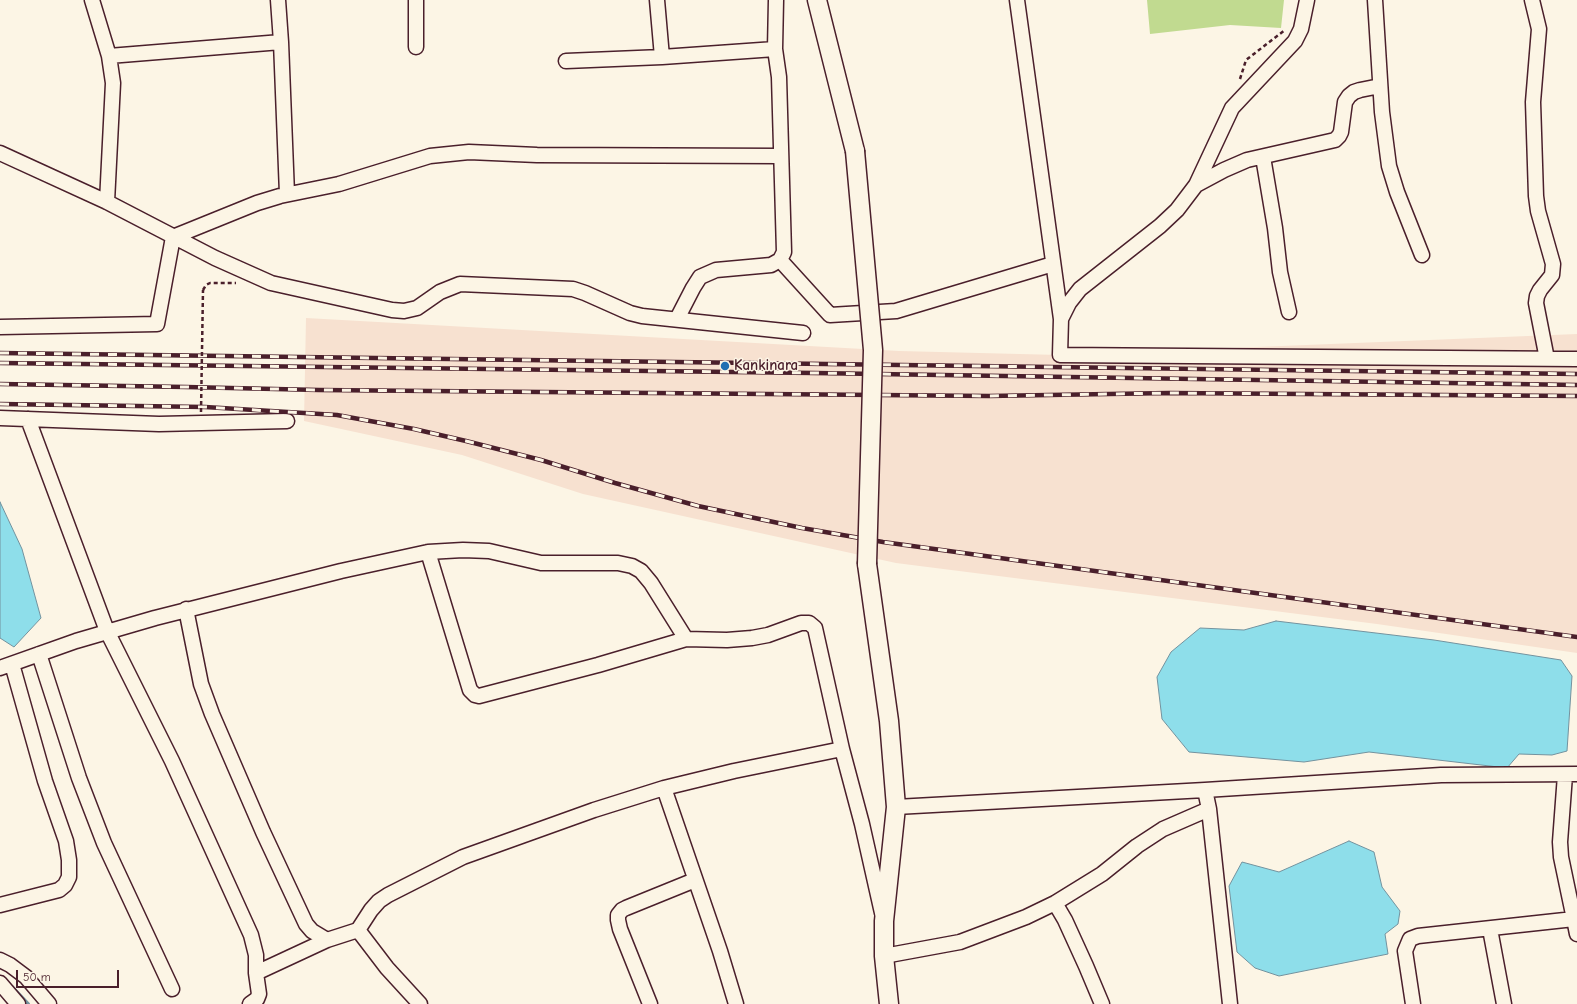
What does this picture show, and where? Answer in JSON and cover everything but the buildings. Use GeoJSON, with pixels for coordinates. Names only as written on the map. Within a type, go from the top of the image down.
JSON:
{"type":"FeatureCollection","features":[{"type":"Feature","properties":{"kind":"main road"},"geometry":{"type":"LineString","coordinates":[[817,0],[855,150],[873,350],[867,564],[890,721],[896,807],[884,921],[884,956],[889,1004]]}},
{"type":"Feature","properties":{"kind":"street"},"geometry":{"type":"LineString","coordinates":[[92,0],[109,56],[114,83],[107,202]]}},
{"type":"Feature","properties":{"kind":"street"},"geometry":{"type":"LineString","coordinates":[[278,0],[287,194]]}},
{"type":"Feature","properties":{"kind":"street"},"geometry":{"type":"LineString","coordinates":[[416,0],[416,47]]}},
{"type":"Feature","properties":{"kind":"street"},"geometry":{"type":"LineString","coordinates":[[658,0],[662,57]]}},
{"type":"Feature","properties":{"kind":"street"},"geometry":{"type":"LineString","coordinates":[[677,319],[700,277],[716,270],[771,266],[780,260],[784,252],[779,77],[775,49],[776,0]]}},
{"type":"Feature","properties":{"kind":"street"},"geometry":{"type":"LineString","coordinates":[[1017,0],[1061,319],[1060,355],[1577,359]]}},
{"type":"Feature","properties":{"kind":"street"},"geometry":{"type":"LineString","coordinates":[[1061,319],[1069,303],[1080,289],[1160,226],[1177,210],[1196,185],[1232,108],[1295,40],[1301,29],[1307,0]]}},
{"type":"Feature","properties":{"kind":"street"},"geometry":{"type":"LineString","coordinates":[[1375,0],[1382,112],[1392,180],[1422,255]]}},
{"type":"Feature","properties":{"kind":"street"},"geometry":{"type":"LineString","coordinates":[[1532,0],[1539,29],[1533,102],[1536,196],[1538,211],[1553,264],[1552,275],[1536,296],[1546,359]]}},
{"type":"Feature","properties":{"kind":"street"},"geometry":{"type":"LineString","coordinates":[[109,56],[281,42]]}},
{"type":"Feature","properties":{"kind":"street"},"geometry":{"type":"LineString","coordinates":[[566,61],[662,57],[775,49]]}},
{"type":"Feature","properties":{"kind":"street"},"geometry":{"type":"LineString","coordinates":[[1196,185],[1235,164],[1335,140],[1339,136],[1346,102],[1349,96],[1360,90],[1380,86]]}},
{"type":"Feature","properties":{"kind":"street"},"geometry":{"type":"LineString","coordinates":[[173,237],[257,203],[287,194],[339,184],[430,156],[450,152],[537,155],[781,156]]}},
{"type":"Feature","properties":{"kind":"street"},"geometry":{"type":"LineString","coordinates":[[0,153],[107,202],[237,269],[271,283],[392,310],[404,311],[416,308],[449,287],[460,284],[573,289],[630,313],[803,333]]}},
{"type":"Feature","properties":{"kind":"street"},"geometry":{"type":"LineString","coordinates":[[1262,157],[1275,228],[1280,272],[1289,312]]}},
{"type":"Feature","properties":{"kind":"street"},"geometry":{"type":"LineString","coordinates":[[0,327],[157,324],[173,237]]}},
{"type":"Feature","properties":{"kind":"street"},"geometry":{"type":"LineString","coordinates":[[780,260],[830,315],[896,311],[1053,264]]}},
{"type":"Feature","properties":{"kind":"street"},"geometry":{"type":"LineString","coordinates":[[0,418],[159,424],[287,421]]}},
{"type":"Feature","properties":{"kind":"street"},"geometry":{"type":"LineString","coordinates":[[28,420],[107,631],[172,761],[249,930],[256,955],[256,973],[259,994],[250,1004]]}},
{"type":"Feature","properties":{"kind":"street"},"geometry":{"type":"LineString","coordinates":[[0,905],[59,890],[65,885],[69,877],[70,860],[66,841],[6,666],[107,631],[186,609],[341,571],[428,552],[463,550],[489,551],[541,563],[618,563],[632,566],[640,571],[651,583],[686,639]]}},
{"type":"Feature","properties":{"kind":"street"},"geometry":{"type":"LineString","coordinates":[[428,552],[470,690],[475,695],[479,696],[598,665],[686,639],[727,640],[752,638],[768,635],[801,623],[809,623],[815,628],[818,638],[842,749],[862,824],[884,921]]}},
{"type":"Feature","properties":{"kind":"street"},"geometry":{"type":"LineString","coordinates":[[186,609],[201,684],[221,737],[306,924],[312,931],[327,940]]}},
{"type":"Feature","properties":{"kind":"street"},"geometry":{"type":"LineString","coordinates":[[39,654],[79,778],[104,843],[172,989]]}},
{"type":"Feature","properties":{"kind":"street"},"geometry":{"type":"LineString","coordinates":[[256,973],[327,940],[358,930],[371,910],[379,901],[463,857],[594,810],[664,788],[734,771],[842,749]]}},
{"type":"Feature","properties":{"kind":"street"},"geometry":{"type":"LineString","coordinates":[[896,807],[1440,775],[1571,775],[1560,842],[1561,857],[1577,934]]}},
{"type":"Feature","properties":{"kind":"street"},"geometry":{"type":"LineString","coordinates":[[664,788],[736,1004]]}},
{"type":"Feature","properties":{"kind":"street"},"geometry":{"type":"LineString","coordinates":[[1205,790],[1209,809],[1230,1004]]}},
{"type":"Feature","properties":{"kind":"street"},"geometry":{"type":"LineString","coordinates":[[884,956],[960,942],[1026,917],[1102,874],[1137,846],[1163,829],[1209,809]]}},
{"type":"Feature","properties":{"kind":"street"},"geometry":{"type":"LineString","coordinates":[[650,1004],[620,930],[618,915],[626,908],[695,880]]}},
{"type":"Feature","properties":{"kind":"street"},"geometry":{"type":"LineString","coordinates":[[1054,902],[1072,936],[1102,1004]]}},
{"type":"Feature","properties":{"kind":"street"},"geometry":{"type":"LineString","coordinates":[[1413,1004],[1405,951],[1410,939],[1418,936],[1574,919]]}},
{"type":"Feature","properties":{"kind":"street"},"geometry":{"type":"LineString","coordinates":[[1490,929],[1504,1004]]}},
{"type":"Feature","properties":{"kind":"street"},"geometry":{"type":"LineString","coordinates":[[358,930],[413,1002]]}},
{"type":"Feature","properties":{"kind":"street"},"geometry":{"type":"LineString","coordinates":[[0,960],[10,965],[26,977],[49,1004]]}},
{"type":"Feature","properties":{"kind":"street"},"geometry":{"type":"LineString","coordinates":[[0,983],[18,1004]]}},
{"type":"Feature","properties":{"kind":"path"},"geometry":{"type":"LineString","coordinates":[[201,412],[203,290]]}},
{"type":"Feature","properties":{"kind":"shaded area"},"geometry":{"type":"Polygon","coordinates":[[[306,318],[899,351],[1060,355],[1577,334],[1577,653],[1377,624],[896,563],[583,494],[462,455],[304,421],[306,318]]]}},
{"type":"Feature","properties":{"kind":"green space"},"geometry":{"type":"Polygon","coordinates":[[[1147,0],[1284,0],[1281,28],[1230,25],[1150,34],[1147,0]]]}},
{"type":"Feature","properties":{"kind":"water"},"geometry":{"type":"Polygon","coordinates":[[[0,502],[22,549],[41,618],[14,647],[0,638],[0,502]]]}},
{"type":"Feature","properties":{"kind":"water"},"geometry":{"type":"Polygon","coordinates":[[[1276,621],[1434,640],[1561,660],[1572,676],[1567,751],[1552,755],[1519,754],[1507,768],[1369,752],[1304,762],[1189,752],[1162,719],[1157,677],[1171,652],[1200,628],[1244,630],[1276,621]]]}},
{"type":"Feature","properties":{"kind":"water"},"geometry":{"type":"Polygon","coordinates":[[[1349,841],[1374,852],[1382,887],[1400,911],[1398,924],[1385,934],[1388,954],[1279,976],[1255,968],[1237,952],[1229,886],[1242,862],[1279,872],[1349,841]]]}},
{"type":"Feature","properties":{"kind":"waterway"},"geometry":{"type":"LineString","coordinates":[[12,987],[28,1004]]}},
{"type":"Feature","properties":{"kind":"railway"},"geometry":{"type":"LineString","coordinates":[[0,353],[1577,374]]}},
{"type":"Feature","properties":{"kind":"railway"},"geometry":{"type":"LineString","coordinates":[[0,363],[814,373],[1577,385]]}},
{"type":"Feature","properties":{"kind":"railway"},"geometry":{"type":"LineString","coordinates":[[0,384],[319,390],[989,396],[1169,393],[1577,396]]}},
{"type":"Feature","properties":{"kind":"railway"},"geometry":{"type":"LineString","coordinates":[[0,404],[205,407],[337,415],[414,429],[466,441],[541,460],[615,483],[698,506],[802,528],[883,542],[1577,637]]}},
{"type":"Feature","properties":{"kind":"place","name":"Kankinara"},"geometry":{"type":"Point","coordinates":[725,366]}}]}
